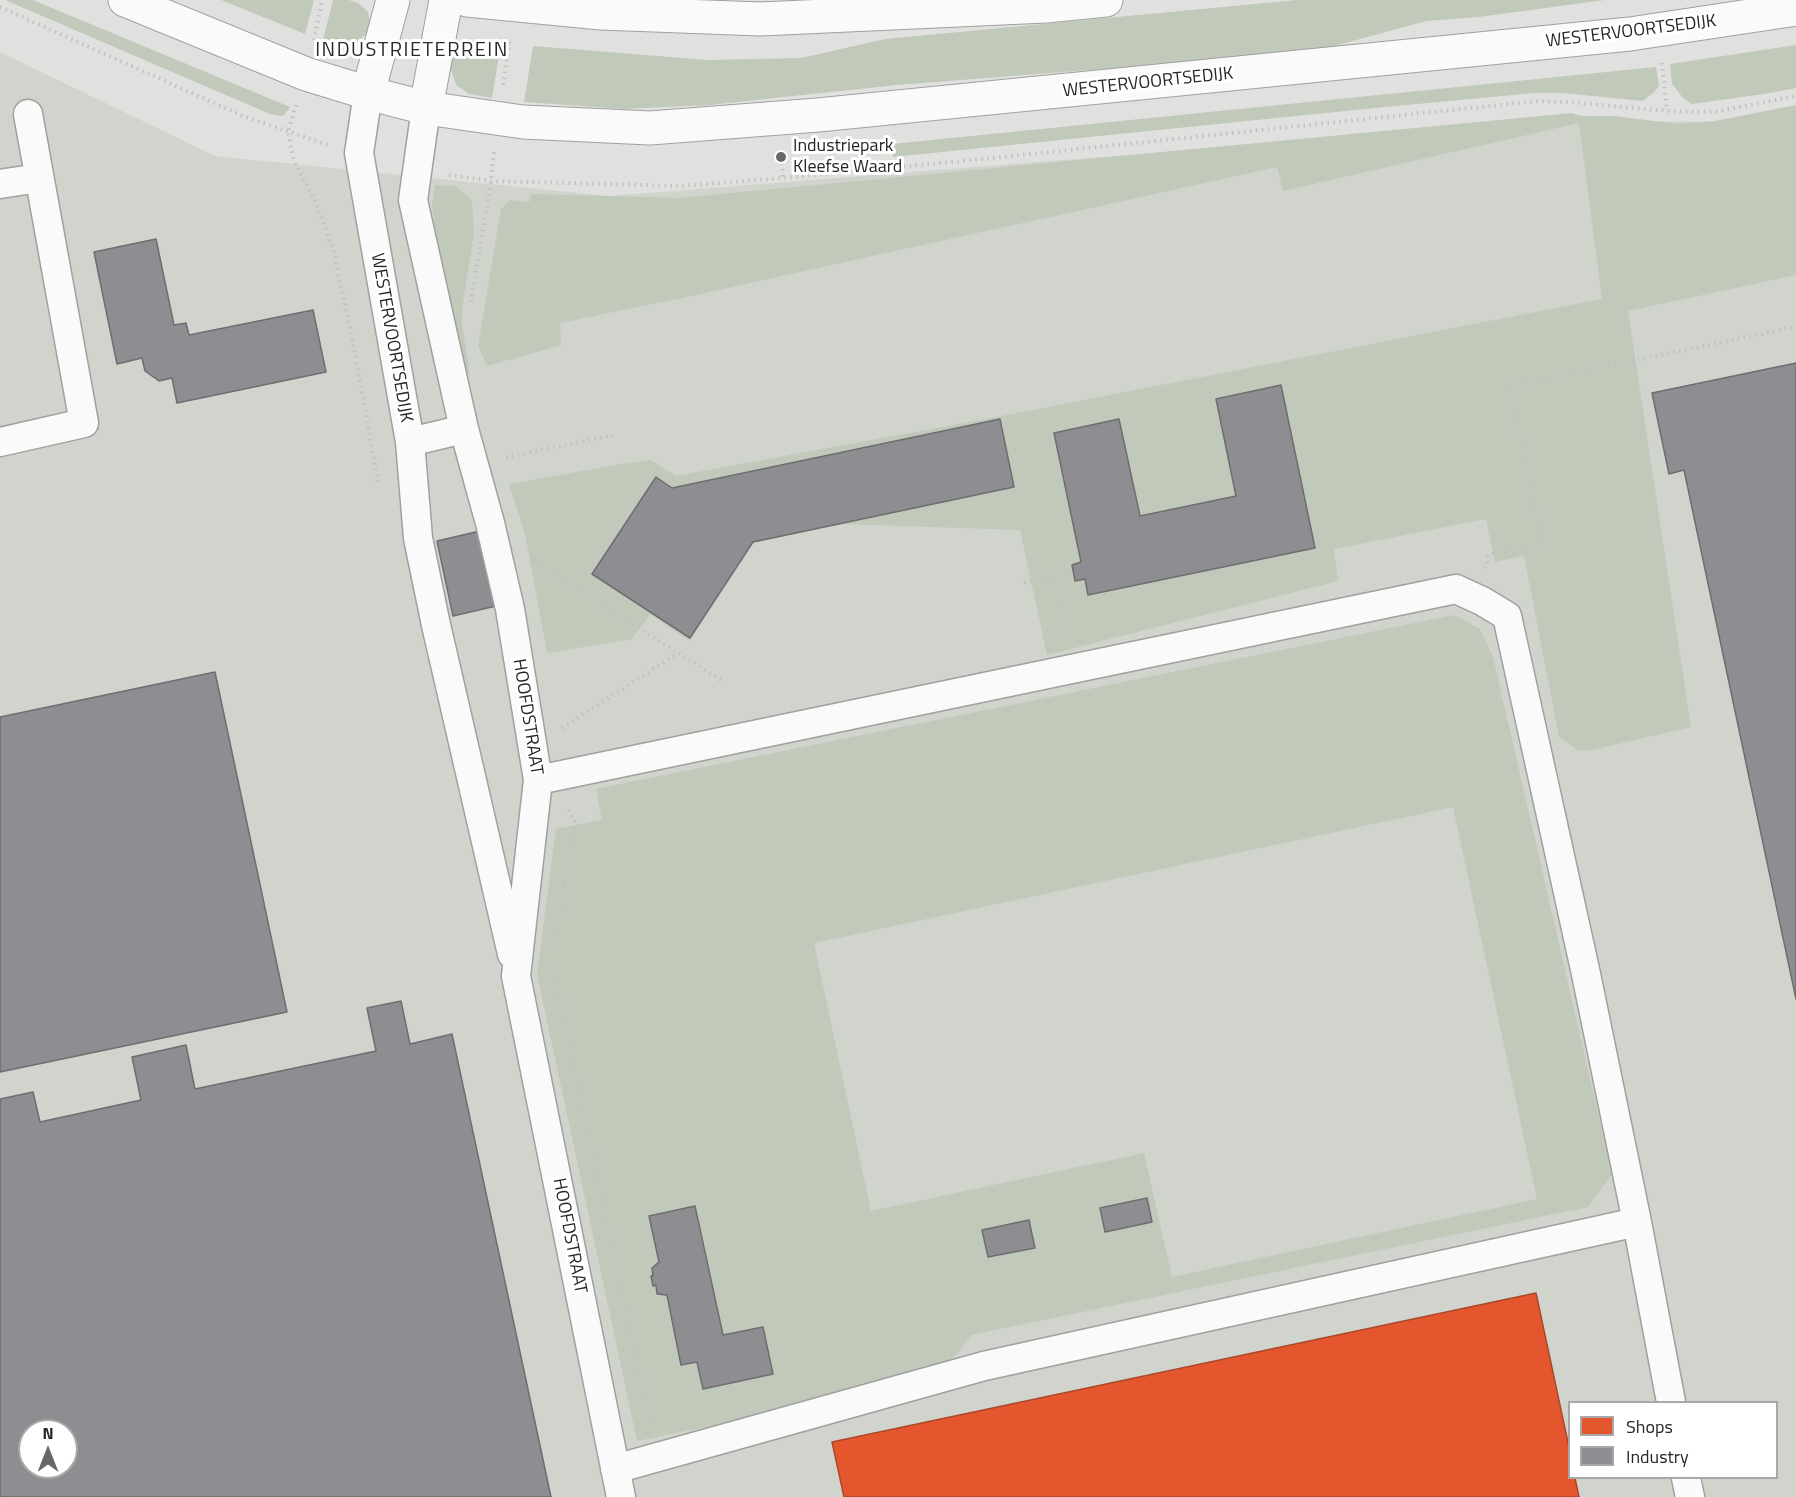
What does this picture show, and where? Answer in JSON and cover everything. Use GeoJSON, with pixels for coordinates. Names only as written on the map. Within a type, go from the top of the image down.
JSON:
{"type":"FeatureCollection","features":[{"type":"Feature","properties":{"kind":"main road","name":"WESTERVOORTSEDIJK"},"geometry":{"type":"LineString","coordinates":[[125,0],[306,74],[426,108],[523,122],[650,128],[866,111],[1630,34],[1761,5],[1796,9]]}},
{"type":"Feature","properties":{"kind":"main road"},"geometry":{"type":"LineString","coordinates":[[368,93],[393,0]]}},
{"type":"Feature","properties":{"kind":"main road"},"geometry":{"type":"LineString","coordinates":[[426,108],[446,0]]}},
{"type":"Feature","properties":{"kind":"main road"},"geometry":{"type":"LineString","coordinates":[[467,0],[601,13],[760,19],[1046,6],[1106,0]]}},
{"type":"Feature","properties":{"kind":"street","name":"WESTERVOORTSEDIJK"},"geometry":{"type":"LineString","coordinates":[[368,93],[359,153],[410,442],[418,538],[427,584]]}},
{"type":"Feature","properties":{"kind":"street"},"geometry":{"type":"LineString","coordinates":[[410,442],[464,429],[413,200],[426,108]]}},
{"type":"Feature","properties":{"kind":"street"},"geometry":{"type":"LineString","coordinates":[[0,442],[84,423],[28,114]]}},
{"type":"Feature","properties":{"kind":"street"},"geometry":{"type":"LineString","coordinates":[[0,184],[39,178]]}},
{"type":"Feature","properties":{"kind":"street","name":"HOOFDSTRAAT"},"geometry":{"type":"LineString","coordinates":[[464,429],[492,532],[549,778],[516,975]]}},
{"type":"Feature","properties":{"kind":"street","name":"HOOFDSTRAAT"},"geometry":{"type":"LineString","coordinates":[[427,584],[516,975],[621,1497]]}},
{"type":"Feature","properties":{"kind":"street"},"geometry":{"type":"LineString","coordinates":[[549,778],[1456,589],[1482,601],[1507,616],[1586,974],[1671,1401]]}},
{"type":"Feature","properties":{"kind":"street"},"geometry":{"type":"LineString","coordinates":[[615,1469],[984,1366],[1637,1222]]}},
{"type":"Feature","properties":{"kind":"street"},"geometry":{"type":"LineString","coordinates":[[1686,1479],[1690,1497]]}},
{"type":"Feature","properties":{"kind":"path","name":"WESTERVOORTSEDIJK"},"geometry":{"type":"LineString","coordinates":[[322,0],[306,74],[288,132],[294,160],[316,203],[333,249],[374,450]]}},
{"type":"Feature","properties":{"kind":"path"},"geometry":{"type":"LineString","coordinates":[[469,310],[491,181],[515,6]]}},
{"type":"Feature","properties":{"kind":"path"},"geometry":{"type":"LineString","coordinates":[[781,157],[783,178]]}},
{"type":"Feature","properties":{"kind":"path"},"geometry":{"type":"LineString","coordinates":[[1456,589],[1487,566],[1488,555],[1542,543],[1510,386],[1796,327]]}},
{"type":"Feature","properties":{"kind":"path"},"geometry":{"type":"LineString","coordinates":[[503,458],[614,435]]}},
{"type":"Feature","properties":{"kind":"path"},"geometry":{"type":"LineString","coordinates":[[530,559],[724,682]]}},
{"type":"Feature","properties":{"kind":"path"},"geometry":{"type":"LineString","coordinates":[[1024,582],[1073,572]]}},
{"type":"Feature","properties":{"kind":"path"},"geometry":{"type":"LineString","coordinates":[[1054,577],[1072,669]]}},
{"type":"Feature","properties":{"kind":"path"},"geometry":{"type":"LineString","coordinates":[[562,728],[678,653]]}},
{"type":"Feature","properties":{"kind":"path"},"geometry":{"type":"LineString","coordinates":[[549,778],[567,805],[574,822],[552,964],[657,1457]]}},
{"type":"Feature","properties":{"kind":"shaded area"},"geometry":{"type":"Polygon","coordinates":[[[0,52],[215,156],[609,196],[1569,120],[1714,122],[1796,108],[1796,1497],[0,1497],[0,52]]]}},
{"type":"Feature","properties":{"kind":"green space"},"geometry":{"type":"Polygon","coordinates":[[[5,0],[33,0],[290,107],[283,116],[270,114],[5,0]]]}},
{"type":"Feature","properties":{"kind":"green space"},"geometry":{"type":"Polygon","coordinates":[[[221,0],[314,0],[305,34],[221,0]]]}},
{"type":"Feature","properties":{"kind":"green space"},"geometry":{"type":"Polygon","coordinates":[[[333,0],[349,0],[358,3],[368,12],[369,31],[358,41],[323,40],[333,0]]]}},
{"type":"Feature","properties":{"kind":"green space"},"geometry":{"type":"Polygon","coordinates":[[[1297,0],[1605,0],[1479,17],[1426,21],[1309,53],[897,85],[709,105],[624,109],[524,102],[533,46],[708,60],[801,58],[885,39],[1297,0]]]}},
{"type":"Feature","properties":{"kind":"green space"},"geometry":{"type":"Polygon","coordinates":[[[462,39],[501,43],[492,98],[469,94],[456,85],[447,58],[448,48],[462,39]]]}},
{"type":"Feature","properties":{"kind":"green space"},"geometry":{"type":"Polygon","coordinates":[[[1796,45],[1796,88],[1692,104],[1683,98],[1672,84],[1670,64],[1796,45]]]}},
{"type":"Feature","properties":{"kind":"green space"},"geometry":{"type":"Polygon","coordinates":[[[1656,67],[1659,86],[1643,101],[1562,93],[1534,93],[893,157],[892,144],[1656,67]]]}},
{"type":"Feature","properties":{"kind":"green space"},"geometry":{"type":"Polygon","coordinates":[[[1796,105],[1796,275],[1628,311],[1691,727],[1579,751],[1559,737],[1524,556],[1495,562],[1486,519],[1334,549],[1338,581],[1047,655],[1020,530],[843,524],[753,543],[689,641],[650,614],[632,639],[547,653],[525,534],[509,484],[651,460],[676,476],[1007,415],[1602,299],[1579,123],[1283,191],[1277,167],[560,323],[561,345],[487,366],[478,346],[501,209],[510,200],[529,202],[531,194],[679,198],[1572,113],[1582,116],[1615,116],[1678,124],[1715,121],[1796,105]]]}},
{"type":"Feature","properties":{"kind":"green space"},"geometry":{"type":"Polygon","coordinates":[[[435,185],[455,186],[472,200],[474,233],[462,309],[462,324],[470,374],[466,373],[438,249],[432,203],[435,185]]]}},
{"type":"Feature","properties":{"kind":"green space"},"geometry":{"type":"Polygon","coordinates":[[[1454,615],[1480,629],[1493,657],[1612,1174],[1588,1207],[971,1335],[949,1364],[822,1403],[637,1441],[537,974],[556,829],[602,820],[596,789],[1454,615]],[[1453,807],[814,943],[871,1211],[1144,1153],[1172,1277],[1537,1199],[1453,807]]]}},
{"type":"Feature","properties":{"kind":"building: Shops"},"geometry":{"type":"Polygon","coordinates":[[[1536,1293],[1568,1443],[1568,1479],[1575,1479],[1579,1497],[844,1497],[832,1442],[1536,1293]]]}},
{"type":"Feature","properties":{"kind":"building: Industry"},"geometry":{"type":"Polygon","coordinates":[[[156,239],[174,325],[186,323],[189,335],[313,310],[326,372],[177,403],[172,378],[159,381],[145,371],[142,358],[117,364],[94,252],[156,239]]]}},
{"type":"Feature","properties":{"kind":"building: Industry"},"geometry":{"type":"Polygon","coordinates":[[[1796,363],[1796,999],[1684,470],[1669,474],[1652,393],[1796,363]]]}},
{"type":"Feature","properties":{"kind":"building: Industry"},"geometry":{"type":"Polygon","coordinates":[[[1281,385],[1315,548],[1088,595],[1085,579],[1075,581],[1072,565],[1081,562],[1054,433],[1119,419],[1140,516],[1236,496],[1216,399],[1281,385]]]}},
{"type":"Feature","properties":{"kind":"building: Industry"},"geometry":{"type":"Polygon","coordinates":[[[1000,419],[1014,487],[753,542],[690,638],[592,574],[656,477],[672,488],[1000,419]]]}},
{"type":"Feature","properties":{"kind":"building: Industry"},"geometry":{"type":"Polygon","coordinates":[[[480,531],[496,606],[453,616],[437,541],[480,531]]]}},
{"type":"Feature","properties":{"kind":"building: Industry"},"geometry":{"type":"Polygon","coordinates":[[[215,672],[287,1012],[0,1072],[0,717],[215,672]]]}},
{"type":"Feature","properties":{"kind":"building: Industry"},"geometry":{"type":"Polygon","coordinates":[[[401,1001],[410,1044],[452,1034],[551,1497],[0,1497],[0,1099],[33,1092],[40,1122],[141,1100],[132,1057],[186,1045],[195,1089],[376,1051],[367,1008],[401,1001]]]}},
{"type":"Feature","properties":{"kind":"building: Industry"},"geometry":{"type":"Polygon","coordinates":[[[1147,1198],[1152,1222],[1105,1232],[1100,1208],[1147,1198]]]}},
{"type":"Feature","properties":{"kind":"building: Industry"},"geometry":{"type":"Polygon","coordinates":[[[695,1206],[723,1335],[763,1327],[773,1374],[703,1389],[697,1362],[681,1365],[667,1295],[657,1294],[656,1285],[653,1286],[652,1268],[659,1262],[649,1216],[695,1206]]]}},
{"type":"Feature","properties":{"kind":"building: Industry"},"geometry":{"type":"Polygon","coordinates":[[[1029,1220],[1035,1248],[988,1257],[982,1230],[1029,1220]]]}},
{"type":"Feature","properties":{"kind":"place","name":"Industriepark Kleefse Waard"},"geometry":{"type":"Point","coordinates":[781,157]}},
{"type":"Feature","properties":{"kind":"district","name":"INDUSTRIETERREIN"},"geometry":{"type":"Point","coordinates":[412,51]}}]}
